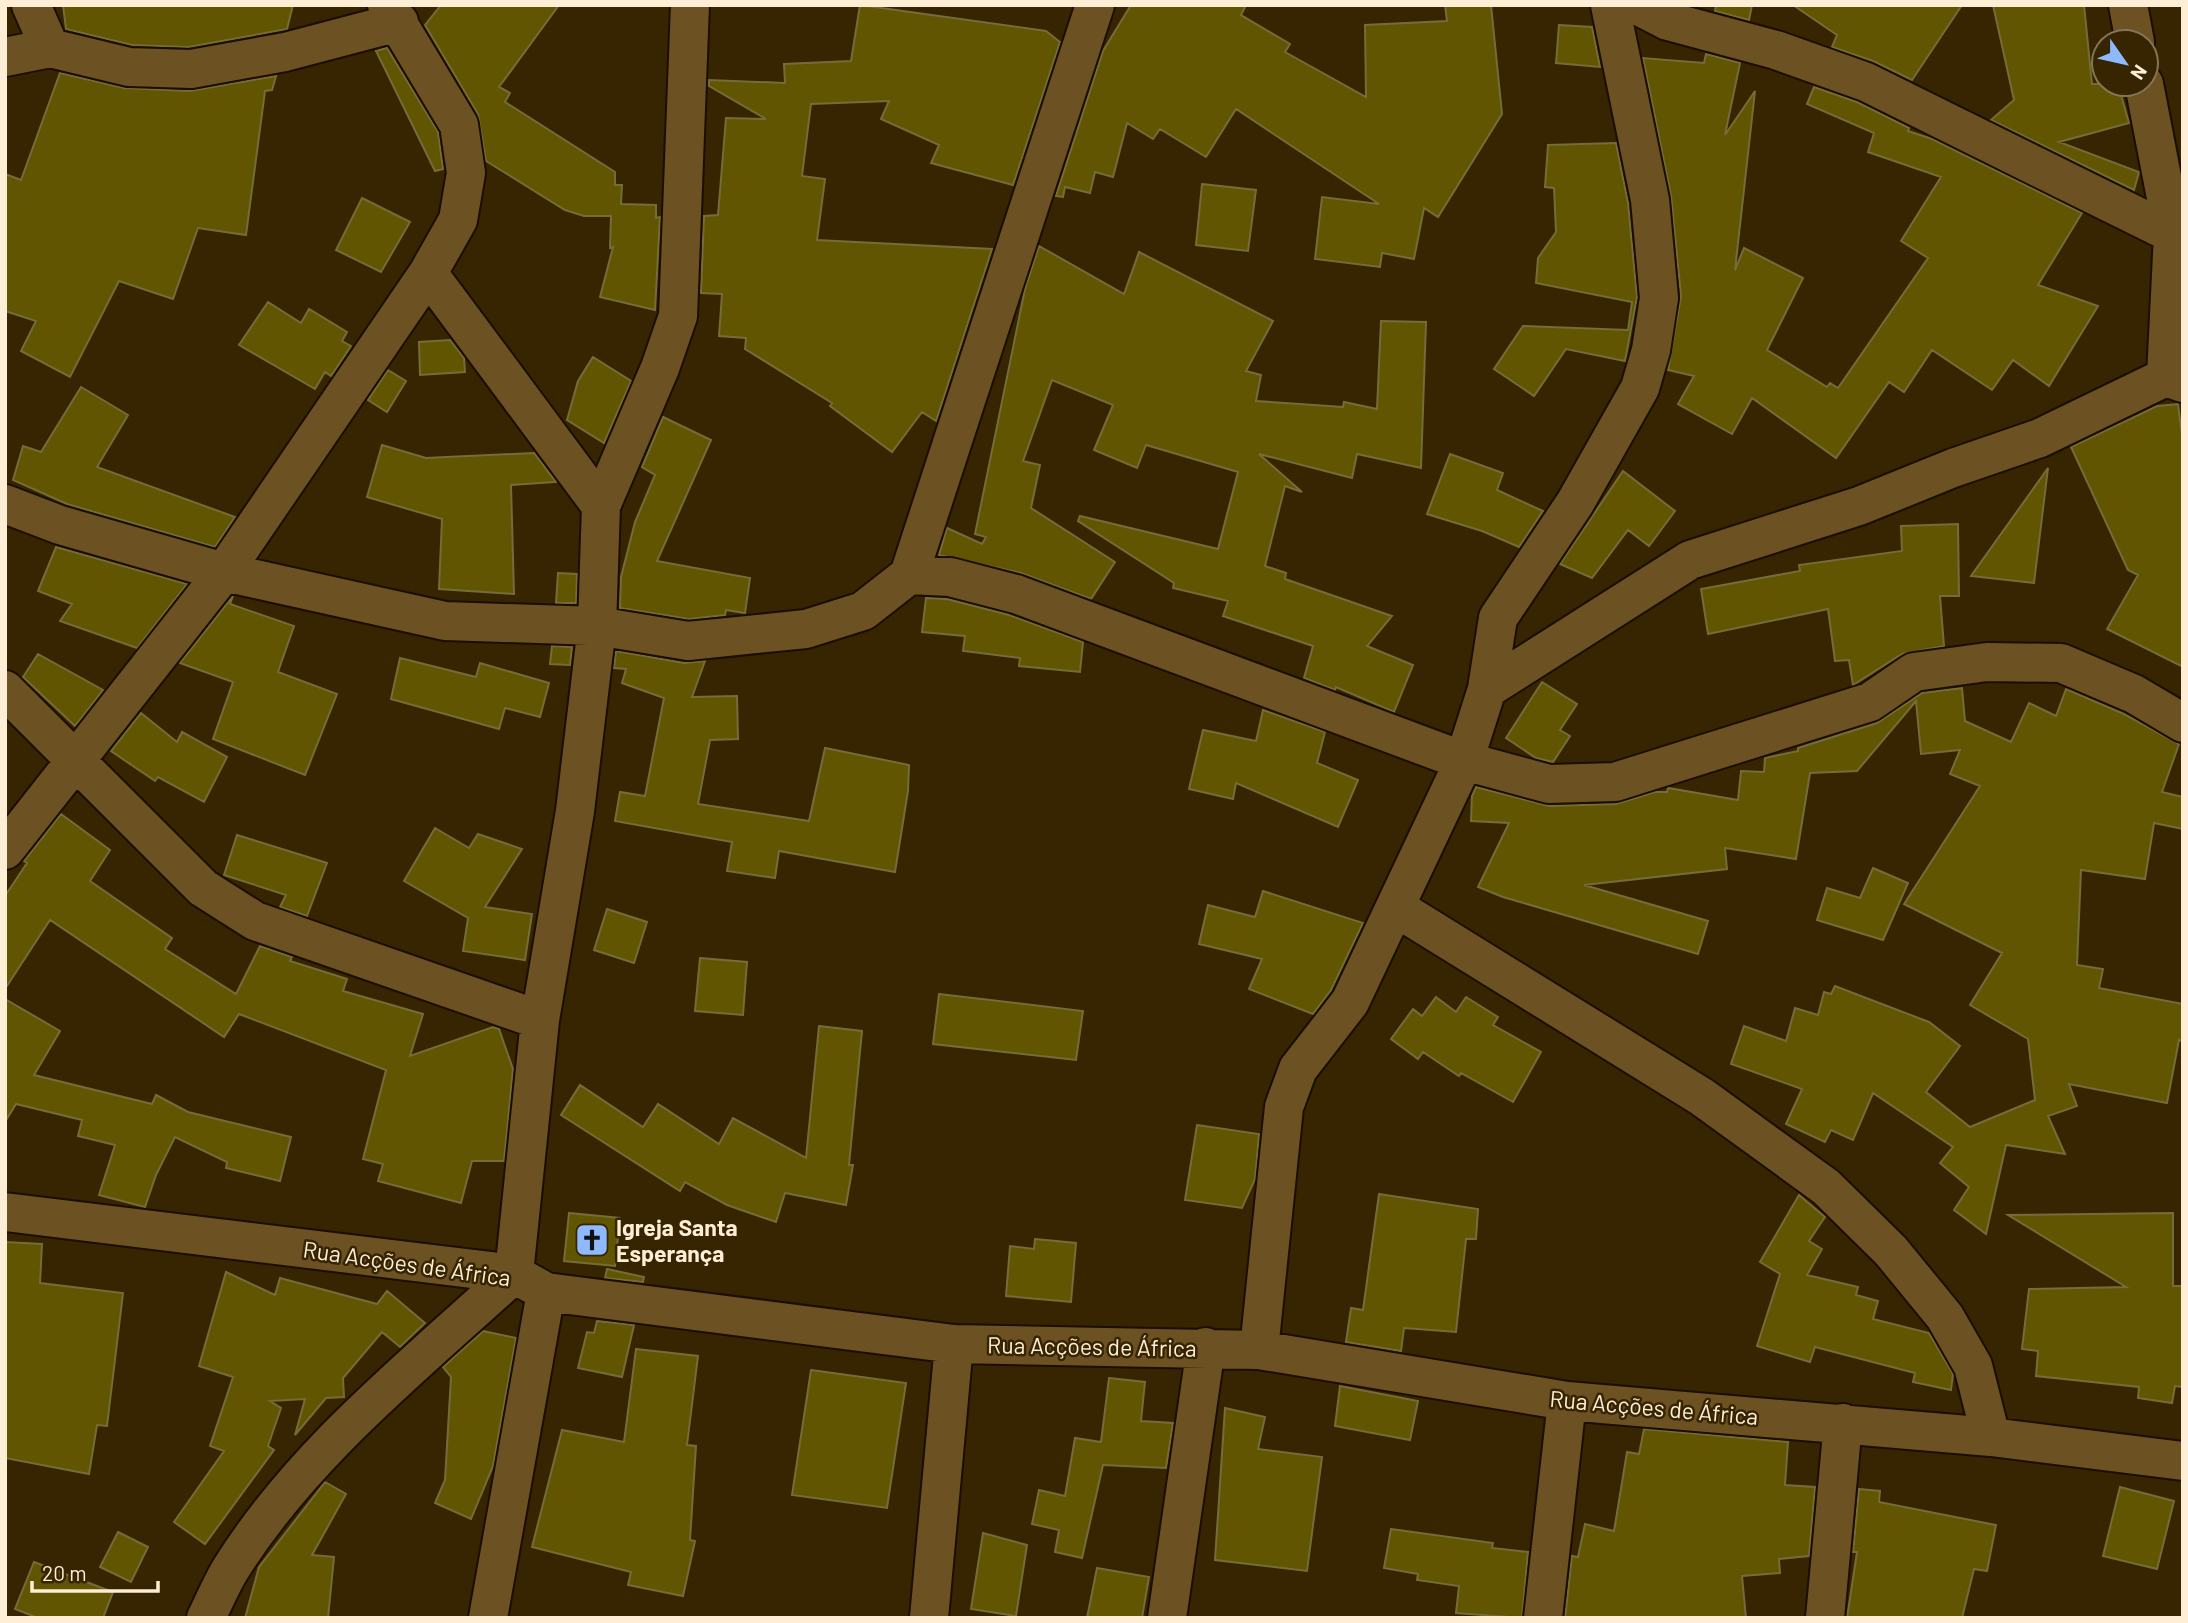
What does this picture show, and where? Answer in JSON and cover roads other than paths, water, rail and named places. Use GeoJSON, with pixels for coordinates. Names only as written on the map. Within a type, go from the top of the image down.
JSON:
{"type":"FeatureCollection","features":[{"type":"Feature","properties":{"kind":"street"},"geometry":{"type":"LineString","coordinates":[[31,5],[50,48]]}},
{"type":"Feature","properties":{"kind":"street"},"geometry":{"type":"LineString","coordinates":[[488,1618],[530,1283],[540,1020],[575,811],[597,626],[601,506],[660,368],[678,316],[690,5]]}},
{"type":"Feature","properties":{"kind":"street"},"geometry":{"type":"LineString","coordinates":[[5,504],[60,525],[224,572],[445,621],[597,626],[688,640],[806,629],[863,611],[909,575],[1095,5]]}},
{"type":"Feature","properties":{"kind":"street"},"geometry":{"type":"LineString","coordinates":[[1259,1350],[1284,1107],[1298,1069],[1350,1002],[1464,761],[1487,689],[1498,618],[1575,503],[1640,388],[1651,350],[1659,298],[1650,200],[1610,5]]}},
{"type":"Feature","properties":{"kind":"street"},"geometry":{"type":"LineString","coordinates":[[1637,5],[1668,21],[1776,50],[1866,82],[2178,232]]}},
{"type":"Feature","properties":{"kind":"street"},"geometry":{"type":"LineString","coordinates":[[2128,5],[2132,28]]}},
{"type":"Feature","properties":{"kind":"street"},"geometry":{"type":"LineString","coordinates":[[5,57],[50,48],[128,67],[191,69],[285,52],[393,13],[458,125],[466,173],[458,220],[428,273],[224,572],[5,850]]}},
{"type":"Feature","properties":{"kind":"street"},"geometry":{"type":"LineString","coordinates":[[1487,689],[1690,559],[1858,506],[2040,438],[2174,380],[2178,232],[2147,98]]}},
{"type":"Feature","properties":{"kind":"street"},"geometry":{"type":"LineString","coordinates":[[428,273],[601,506]]}},
{"type":"Feature","properties":{"kind":"street"},"geometry":{"type":"LineString","coordinates":[[909,575],[950,577],[1016,594],[1464,761],[1549,783],[1615,782],[1870,702],[1914,672],[1987,662],[2061,663],[2134,694],[2183,723]]}},
{"type":"Feature","properties":{"kind":"street"},"geometry":{"type":"LineString","coordinates":[[5,690],[204,888],[255,921],[540,1020]]}},
{"type":"Feature","properties":{"kind":"street"},"geometry":{"type":"LineString","coordinates":[[1395,907],[1702,1097],[1826,1187],[1891,1251],[1945,1317],[1973,1366],[1991,1437]]}},
{"type":"Feature","properties":{"kind":"street","name":"Rua Acções de África"},"geometry":{"type":"LineString","coordinates":[[5,1212],[954,1343],[1259,1350],[1567,1401],[1991,1437],[2183,1461]]}},
{"type":"Feature","properties":{"kind":"street"},"geometry":{"type":"LineString","coordinates":[[206,1618],[230,1570],[287,1492],[363,1415],[530,1283]]}},
{"type":"Feature","properties":{"kind":"street"},"geometry":{"type":"LineString","coordinates":[[929,1618],[954,1343]]}},
{"type":"Feature","properties":{"kind":"street"},"geometry":{"type":"LineString","coordinates":[[1167,1618],[1206,1347]]}},
{"type":"Feature","properties":{"kind":"street"},"geometry":{"type":"LineString","coordinates":[[1544,1618],[1567,1401]]}},
{"type":"Feature","properties":{"kind":"street"},"geometry":{"type":"LineString","coordinates":[[1825,1618],[1843,1423]]}},
{"type":"Feature","properties":{"kind":"place","name":"Igreja Santa Esperança"},"geometry":{"type":"Point","coordinates":[592,1240]}}]}
